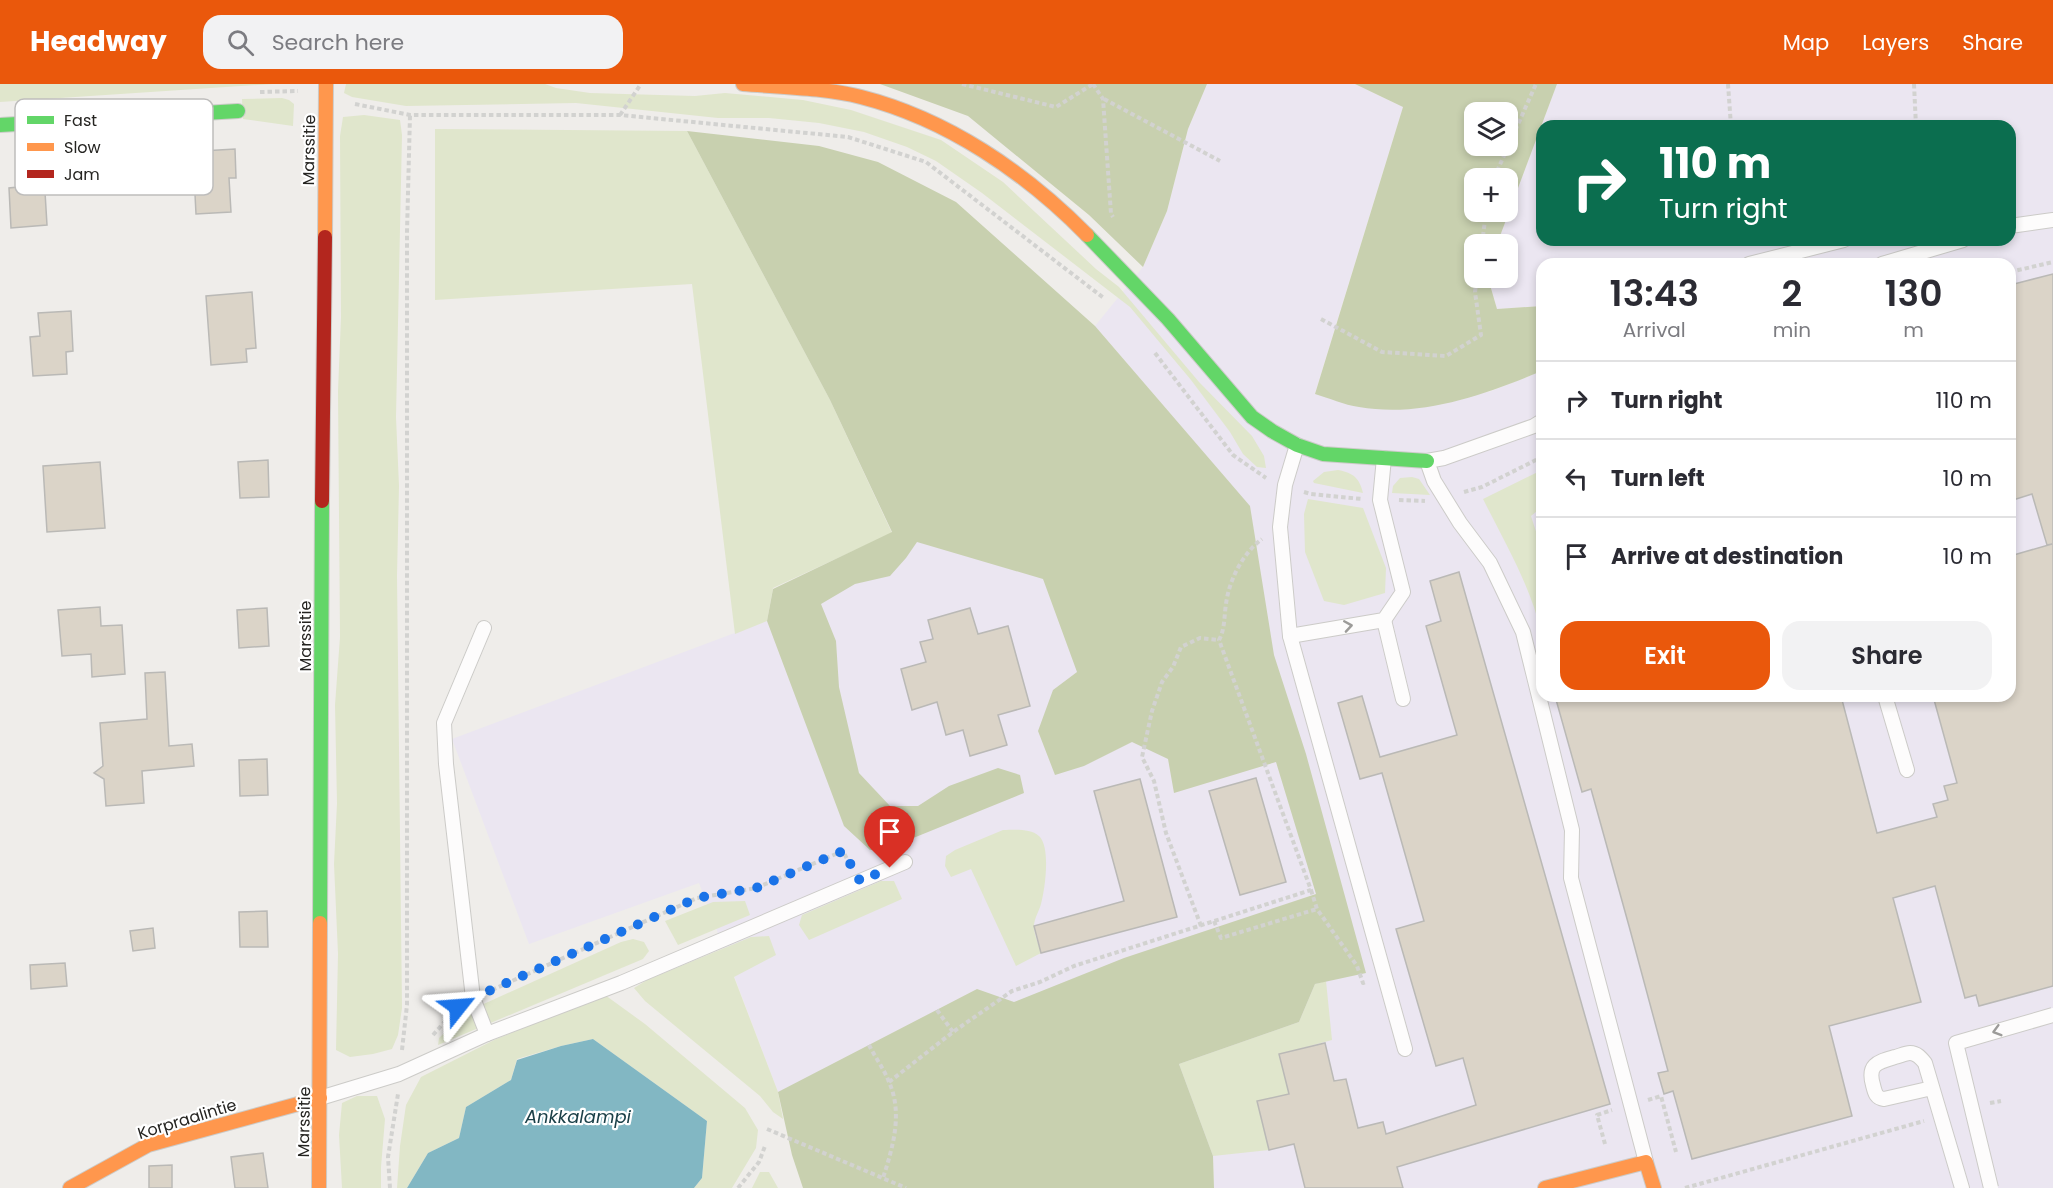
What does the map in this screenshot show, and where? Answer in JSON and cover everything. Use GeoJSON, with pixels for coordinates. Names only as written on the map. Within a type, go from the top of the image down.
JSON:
{"type":"FeatureCollection","features":[{"type":"Feature","properties":{"kind":"street"},"geometry":{"type":"LineString","coordinates":[[743,84],[804,88],[859,96],[915,114],[998,159],[1068,216],[1168,319],[1252,417],[1297,445],[1323,453],[1427,461]]}},
{"type":"Feature","properties":{"kind":"street","name":"Marssitie"},"geometry":{"type":"LineString","coordinates":[[319,1188],[326,91]]}},
{"type":"Feature","properties":{"kind":"street"},"geometry":{"type":"LineString","coordinates":[[213,112],[238,111]]}},
{"type":"Feature","properties":{"kind":"street"},"geometry":{"type":"LineString","coordinates":[[0,125],[15,124]]}},
{"type":"Feature","properties":{"kind":"street","name":"Korpraalintie"},"geometry":{"type":"LineString","coordinates":[[70,1188],[148,1145],[320,1098]]}},
{"type":"Feature","properties":{"kind":"street"},"geometry":{"type":"LineString","coordinates":[[1545,1188],[1646,1162],[1654,1188]]}},
{"type":"Feature","properties":{"kind":"lane"},"geometry":{"type":"LineString","coordinates":[[2016,225],[2053,220]]}},
{"type":"Feature","properties":{"kind":"lane"},"geometry":{"type":"LineString","coordinates":[[1773,258],[1820,246]]}},
{"type":"Feature","properties":{"kind":"lane"},"geometry":{"type":"LineString","coordinates":[[1905,258],[1946,246]]}},
{"type":"Feature","properties":{"kind":"lane"},"geometry":{"type":"LineString","coordinates":[[1536,425],[1444,458],[1427,461],[1434,481],[1460,523],[1490,563],[1523,632],[1536,685]]}},
{"type":"Feature","properties":{"kind":"lane"},"geometry":{"type":"LineString","coordinates":[[1297,445],[1285,485],[1280,527],[1290,636],[1405,1049]]}},
{"type":"Feature","properties":{"kind":"lane"},"geometry":{"type":"LineString","coordinates":[[1384,458],[1380,500],[1403,592],[1384,621],[1402,699]]}},
{"type":"Feature","properties":{"kind":"lane"},"geometry":{"type":"LineString","coordinates":[[1290,636],[1384,621]]}},
{"type":"Feature","properties":{"kind":"lane"},"geometry":{"type":"LineString","coordinates":[[483,628],[444,723],[446,764],[473,998],[487,1034]]}},
{"type":"Feature","properties":{"kind":"lane"},"geometry":{"type":"LineString","coordinates":[[1540,702],[1572,830],[1572,878],[1646,1162]]}},
{"type":"Feature","properties":{"kind":"lane"},"geometry":{"type":"LineString","coordinates":[[1887,702],[1907,770]]}},
{"type":"Feature","properties":{"kind":"lane"},"geometry":{"type":"LineString","coordinates":[[320,1098],[399,1074],[487,1034],[621,983],[905,862]]}},
{"type":"Feature","properties":{"kind":"lane"},"geometry":{"type":"LineString","coordinates":[[1990,1188],[1956,1042],[2053,1015]]}},
{"type":"Feature","properties":{"kind":"lane"},"geometry":{"type":"LineString","coordinates":[[1932,1088],[1884,1100],[1875,1094],[1870,1076],[1878,1062],[1911,1053],[1920,1056],[1926,1063],[1962,1188]]}},
{"type":"Feature","properties":{"kind":"path"},"geometry":{"type":"LineString","coordinates":[[620,115],[641,84]]}},
{"type":"Feature","properties":{"kind":"path"},"geometry":{"type":"LineString","coordinates":[[962,84],[1056,107],[1093,84],[1103,99],[1220,161]]}},
{"type":"Feature","properties":{"kind":"path"},"geometry":{"type":"LineString","coordinates":[[1498,168],[1536,84]]}},
{"type":"Feature","properties":{"kind":"path"},"geometry":{"type":"LineString","coordinates":[[1728,84],[1731,120]]}},
{"type":"Feature","properties":{"kind":"path"},"geometry":{"type":"LineString","coordinates":[[1914,84],[1916,120]]}},
{"type":"Feature","properties":{"kind":"path"},"geometry":{"type":"LineString","coordinates":[[257,93],[326,91],[410,115],[620,115],[848,137],[926,162],[1108,302]]}},
{"type":"Feature","properties":{"kind":"path"},"geometry":{"type":"LineString","coordinates":[[1103,99],[1111,214]]}},
{"type":"Feature","properties":{"kind":"path"},"geometry":{"type":"LineString","coordinates":[[409,1051],[401,1056],[407,1005],[407,256],[410,115]]}},
{"type":"Feature","properties":{"kind":"path"},"geometry":{"type":"LineString","coordinates":[[2016,271],[2053,262]]}},
{"type":"Feature","properties":{"kind":"path"},"geometry":{"type":"LineString","coordinates":[[1321,319],[1382,352],[1446,356],[1481,335],[1476,288]]}},
{"type":"Feature","properties":{"kind":"path"},"geometry":{"type":"LineString","coordinates":[[1151,348],[1233,455],[1262,477],[1311,494],[1380,500],[1434,501],[1482,487],[1536,460]]}},
{"type":"Feature","properties":{"kind":"path"},"geometry":{"type":"LineString","coordinates":[[1256,544],[1237,568],[1226,600],[1223,632],[1219,640],[1317,909],[1357,966],[1360,974]]}},
{"type":"Feature","properties":{"kind":"path"},"geometry":{"type":"LineString","coordinates":[[1201,926],[1166,833],[1154,781],[1142,757],[1152,711],[1162,682],[1173,668],[1181,647],[1200,638],[1219,640]]}},
{"type":"Feature","properties":{"kind":"path"},"geometry":{"type":"LineString","coordinates":[[425,1041],[433,1036],[458,1007],[473,998],[697,898],[756,888],[843,851],[860,881]]}},
{"type":"Feature","properties":{"kind":"path"},"geometry":{"type":"LineString","coordinates":[[890,1082],[953,1032],[1012,991],[1040,982],[1074,966],[1311,891]]}},
{"type":"Feature","properties":{"kind":"path"},"geometry":{"type":"LineString","coordinates":[[1214,921],[1221,938],[1317,909]]}},
{"type":"Feature","properties":{"kind":"path"},"geometry":{"type":"LineString","coordinates":[[937,1010],[953,1032]]}},
{"type":"Feature","properties":{"kind":"path"},"geometry":{"type":"LineString","coordinates":[[869,1045],[890,1082],[894,1095],[897,1126],[883,1178]]}},
{"type":"Feature","properties":{"kind":"path"},"geometry":{"type":"LineString","coordinates":[[390,1188],[388,1157],[399,1074]]}},
{"type":"Feature","properties":{"kind":"path"},"geometry":{"type":"LineString","coordinates":[[1685,1188],[1941,1116]]}},
{"type":"Feature","properties":{"kind":"path"},"geometry":{"type":"LineString","coordinates":[[767,1130],[906,1188]]}},
{"type":"Feature","properties":{"kind":"path"},"geometry":{"type":"LineString","coordinates":[[738,1188],[759,1162],[765,1146]]}},
{"type":"Feature","properties":{"kind":"shaded area"},"geometry":{"type":"Polygon","coordinates":[[[1207,84],[1355,84],[1403,107],[1315,393],[1489,392],[1536,373],[1536,702],[2016,702],[2016,258],[1536,258],[1536,306],[1497,309],[1491,288],[1518,288],[1518,234],[1501,234],[1505,222],[1518,222],[1518,188],[1536,140],[1536,246],[2016,246],[2016,120],[1544,120],[1557,84],[2053,84],[2053,1188],[1214,1188],[1213,1156],[899,1159],[778,1092],[699,883],[529,944],[452,739],[767,621],[892,533],[1249,506],[1095,326],[1143,267],[1167,211],[1188,129],[1207,84]]]}},
{"type":"Feature","properties":{"kind":"green space"},"geometry":{"type":"Polygon","coordinates":[[[0,84],[273,84],[15,99],[15,101],[0,102],[0,84]]]}},
{"type":"Feature","properties":{"kind":"green space"},"geometry":{"type":"Polygon","coordinates":[[[346,84],[545,84],[590,93],[695,96],[725,93],[803,100],[851,110],[941,140],[1003,182],[1096,269],[1119,287],[1199,382],[1252,436],[1264,456],[1266,468],[1257,467],[1243,454],[1230,432],[1191,380],[1130,307],[982,193],[936,161],[907,147],[864,132],[819,123],[769,118],[718,118],[576,103],[406,106],[352,97],[344,93],[346,84]]]}},
{"type":"Feature","properties":{"kind":"green space"},"geometry":{"type":"Polygon","coordinates":[[[880,84],[1207,84],[1188,129],[1167,211],[1143,267],[1089,215],[968,116],[880,84]]]}},
{"type":"Feature","properties":{"kind":"green space"},"geometry":{"type":"Polygon","coordinates":[[[1355,84],[1557,84],[1544,120],[1536,120],[1536,140],[1518,188],[1518,168],[1464,168],[1464,222],[1505,222],[1501,234],[1464,234],[1464,288],[1491,288],[1497,309],[1536,306],[1536,373],[1476,395],[1430,407],[1383,410],[1342,403],[1315,394],[1403,107],[1355,84]]]}},
{"type":"Feature","properties":{"kind":"green space"},"geometry":{"type":"Polygon","coordinates":[[[282,98],[294,104],[293,126],[243,119],[242,99],[282,98]]]}},
{"type":"Feature","properties":{"kind":"green space"},"geometry":{"type":"Polygon","coordinates":[[[364,115],[400,120],[402,135],[396,417],[399,486],[397,576],[402,1008],[398,1035],[392,1049],[350,1057],[336,1050],[338,954],[334,864],[337,803],[335,705],[340,637],[338,391],[341,317],[340,136],[343,117],[364,115]]]}},
{"type":"Feature","properties":{"kind":"green space"},"geometry":{"type":"Polygon","coordinates":[[[435,129],[687,131],[830,400],[892,533],[773,588],[767,621],[735,634],[692,284],[435,300],[435,129]]]}},
{"type":"Feature","properties":{"kind":"green space"},"geometry":{"type":"Polygon","coordinates":[[[687,131],[819,146],[878,162],[956,202],[1095,326],[1250,506],[1274,655],[1306,754],[1366,973],[1315,984],[1299,1022],[1179,1064],[1213,1156],[1214,1188],[803,1188],[792,1155],[778,1092],[977,989],[1014,1002],[1124,958],[1316,894],[1276,762],[1174,793],[1168,759],[1132,742],[1084,766],[1055,775],[1038,731],[1053,690],[1077,672],[1043,579],[917,542],[890,576],[855,584],[821,604],[836,641],[839,687],[859,773],[890,806],[918,806],[949,786],[998,768],[1020,775],[1024,793],[896,845],[870,850],[844,826],[767,621],[773,589],[892,532],[830,400],[687,131]]]}},
{"type":"Feature","properties":{"kind":"green space"},"geometry":{"type":"Polygon","coordinates":[[[1338,470],[1355,477],[1363,493],[1313,481],[1324,472],[1338,470]]]}},
{"type":"Feature","properties":{"kind":"green space"},"geometry":{"type":"Polygon","coordinates":[[[1536,473],[1536,512],[1531,516],[1536,531],[1536,615],[1525,583],[1483,499],[1536,473]]]}},
{"type":"Feature","properties":{"kind":"green space"},"geometry":{"type":"Polygon","coordinates":[[[1400,478],[1419,479],[1430,495],[1392,493],[1393,486],[1400,478]]]}},
{"type":"Feature","properties":{"kind":"green space"},"geometry":{"type":"Polygon","coordinates":[[[1308,499],[1363,508],[1386,568],[1385,593],[1344,605],[1324,601],[1305,552],[1304,514],[1308,499]]]}},
{"type":"Feature","properties":{"kind":"green space"},"geometry":{"type":"Polygon","coordinates":[[[1003,830],[1035,833],[1043,841],[1046,858],[1043,897],[1034,926],[1041,953],[1016,966],[971,869],[951,877],[945,866],[946,856],[955,850],[1003,830]]]}},
{"type":"Feature","properties":{"kind":"green space"},"geometry":{"type":"Polygon","coordinates":[[[881,881],[894,881],[902,899],[809,940],[799,925],[802,915],[881,881]]]}},
{"type":"Feature","properties":{"kind":"green space"},"geometry":{"type":"Polygon","coordinates":[[[745,901],[750,915],[678,945],[665,921],[713,902],[745,901]]]}},
{"type":"Feature","properties":{"kind":"green space"},"geometry":{"type":"Polygon","coordinates":[[[769,936],[776,955],[734,977],[778,1092],[783,1119],[773,1112],[760,1096],[645,1001],[634,988],[647,980],[751,937],[769,936]]]}},
{"type":"Feature","properties":{"kind":"green space"},"geometry":{"type":"Polygon","coordinates":[[[633,939],[644,942],[649,951],[643,959],[438,1045],[439,1038],[477,1007],[621,942],[633,939]]]}},
{"type":"Feature","properties":{"kind":"green space"},"geometry":{"type":"Polygon","coordinates":[[[1326,981],[1332,1040],[1280,1054],[1289,1094],[1257,1101],[1269,1150],[1213,1156],[1179,1064],[1299,1022],[1315,984],[1326,981]]]}},
{"type":"Feature","properties":{"kind":"green space"},"geometry":{"type":"Polygon","coordinates":[[[605,995],[645,1024],[745,1108],[758,1130],[756,1148],[732,1188],[694,1188],[702,1178],[707,1121],[593,1039],[517,1059],[511,1080],[466,1107],[459,1138],[428,1153],[407,1188],[397,1188],[406,1105],[421,1077],[494,1040],[605,995]]]}},
{"type":"Feature","properties":{"kind":"green space"},"geometry":{"type":"Polygon","coordinates":[[[357,1096],[377,1096],[385,1119],[381,1188],[342,1188],[339,1135],[342,1103],[357,1096]]]}},
{"type":"Feature","properties":{"kind":"green space"},"geometry":{"type":"Polygon","coordinates":[[[760,1172],[769,1172],[778,1188],[752,1188],[760,1172]]]}},
{"type":"Feature","properties":{"kind":"water","name":"Ankkalampi"},"geometry":{"type":"Polygon","coordinates":[[[593,1039],[707,1121],[702,1178],[694,1188],[407,1188],[428,1153],[459,1138],[466,1107],[511,1080],[517,1060],[593,1039]]]}},
{"type":"Feature","properties":{"kind":"building"},"geometry":{"type":"Polygon","coordinates":[[[235,149],[236,178],[229,178],[231,212],[196,214],[195,195],[213,195],[213,150],[235,149]]]}},
{"type":"Feature","properties":{"kind":"building"},"geometry":{"type":"Polygon","coordinates":[[[15,187],[15,195],[45,195],[47,225],[11,228],[9,188],[15,187]]]}},
{"type":"Feature","properties":{"kind":"building"},"geometry":{"type":"Polygon","coordinates":[[[2053,274],[2053,986],[1979,1006],[1976,995],[1965,998],[1935,886],[1893,898],[1921,1002],[1829,1026],[1852,1116],[1692,1159],[1673,1091],[1664,1094],[1658,1073],[1668,1071],[1629,926],[1591,789],[1582,792],[1557,702],[1843,702],[1877,833],[1937,817],[1933,804],[1948,800],[1944,786],[1957,783],[1935,702],[2016,702],[2016,554],[2052,544],[2047,545],[2032,494],[2016,499],[2016,283],[2053,274]]]}},
{"type":"Feature","properties":{"kind":"building"},"geometry":{"type":"Polygon","coordinates":[[[252,292],[256,348],[246,349],[247,362],[211,365],[206,296],[252,292]]]}},
{"type":"Feature","properties":{"kind":"building"},"geometry":{"type":"Polygon","coordinates":[[[71,311],[73,351],[66,352],[67,374],[33,376],[30,337],[40,336],[38,313],[71,311]]]}},
{"type":"Feature","properties":{"kind":"building"},"geometry":{"type":"Polygon","coordinates":[[[268,460],[269,497],[240,498],[238,462],[268,460]]]}},
{"type":"Feature","properties":{"kind":"building"},"geometry":{"type":"Polygon","coordinates":[[[100,462],[105,528],[47,532],[43,466],[100,462]]]}},
{"type":"Feature","properties":{"kind":"building"},"geometry":{"type":"Polygon","coordinates":[[[1459,572],[1610,1104],[1397,1167],[1403,1188],[1305,1188],[1294,1144],[1269,1150],[1257,1101],[1289,1094],[1279,1054],[1325,1043],[1334,1081],[1346,1079],[1358,1128],[1383,1122],[1386,1134],[1476,1105],[1463,1058],[1436,1066],[1396,929],[1424,921],[1382,773],[1360,779],[1338,703],[1362,696],[1380,757],[1457,735],[1426,626],[1441,621],[1430,581],[1459,572]]]}},
{"type":"Feature","properties":{"kind":"building"},"geometry":{"type":"Polygon","coordinates":[[[100,607],[101,626],[122,625],[125,674],[92,677],[91,654],[62,656],[58,610],[100,607]]]}},
{"type":"Feature","properties":{"kind":"building"},"geometry":{"type":"Polygon","coordinates":[[[267,608],[269,646],[239,648],[237,610],[267,608]]]}},
{"type":"Feature","properties":{"kind":"building"},"geometry":{"type":"Polygon","coordinates":[[[970,608],[978,634],[1008,626],[1030,706],[998,715],[1007,745],[970,756],[963,730],[946,735],[937,702],[912,710],[901,669],[926,662],[920,642],[933,639],[928,620],[970,608]]]}},
{"type":"Feature","properties":{"kind":"building"},"geometry":{"type":"Polygon","coordinates":[[[165,672],[169,746],[192,744],[194,766],[142,771],[144,803],[106,806],[104,779],[94,773],[103,766],[100,723],[147,719],[145,673],[165,672]]]}},
{"type":"Feature","properties":{"kind":"building"},"geometry":{"type":"Polygon","coordinates":[[[267,759],[268,795],[240,796],[239,760],[267,759]]]}},
{"type":"Feature","properties":{"kind":"building"},"geometry":{"type":"Polygon","coordinates":[[[1256,778],[1286,882],[1240,895],[1209,791],[1256,778]]]}},
{"type":"Feature","properties":{"kind":"building"},"geometry":{"type":"Polygon","coordinates":[[[1140,779],[1177,917],[1041,953],[1034,926],[1124,901],[1094,791],[1140,779]]]}},
{"type":"Feature","properties":{"kind":"building"},"geometry":{"type":"Polygon","coordinates":[[[267,911],[268,947],[240,947],[239,912],[267,911]]]}},
{"type":"Feature","properties":{"kind":"building"},"geometry":{"type":"Polygon","coordinates":[[[153,928],[155,948],[133,951],[130,931],[153,928]]]}},
{"type":"Feature","properties":{"kind":"building"},"geometry":{"type":"Polygon","coordinates":[[[65,963],[67,986],[31,989],[30,965],[65,963]]]}},
{"type":"Feature","properties":{"kind":"building"},"geometry":{"type":"Polygon","coordinates":[[[263,1153],[268,1188],[235,1188],[231,1157],[263,1153]]]}},
{"type":"Feature","properties":{"kind":"building"},"geometry":{"type":"Polygon","coordinates":[[[172,1165],[172,1188],[149,1188],[149,1166],[172,1165]]]}},
{"type":"Feature","properties":{"kind":"traffic: fast"},"geometry":{"type":"LineString","coordinates":[[213,112],[238,111]]}},
{"type":"Feature","properties":{"kind":"traffic: fast"},"geometry":{"type":"LineString","coordinates":[[0,125],[15,124]]}},
{"type":"Feature","properties":{"kind":"traffic: fast"},"geometry":{"type":"LineString","coordinates":[[1087,235],[1168,319],[1252,417],[1272,431],[1297,445],[1323,454],[1427,461]]}},
{"type":"Feature","properties":{"kind":"traffic: fast"},"geometry":{"type":"LineString","coordinates":[[320,923],[322,501]]}},
{"type":"Feature","properties":{"kind":"traffic: slow"},"geometry":{"type":"LineString","coordinates":[[325,237],[326,84]]}},
{"type":"Feature","properties":{"kind":"traffic: slow"},"geometry":{"type":"LineString","coordinates":[[743,84],[847,94],[893,107],[924,119],[954,134],[1011,169],[1038,190],[1087,235]]}},
{"type":"Feature","properties":{"kind":"traffic: slow"},"geometry":{"type":"LineString","coordinates":[[319,1188],[320,923]]}},
{"type":"Feature","properties":{"kind":"traffic: slow"},"geometry":{"type":"LineString","coordinates":[[70,1188],[148,1145],[320,1098]]}},
{"type":"Feature","properties":{"kind":"traffic: slow"},"geometry":{"type":"LineString","coordinates":[[1545,1188],[1646,1162],[1654,1188]]}},
{"type":"Feature","properties":{"kind":"traffic: jam"},"geometry":{"type":"LineString","coordinates":[[322,501],[325,237]]}},
{"type":"Feature","properties":{"kind":"route"},"geometry":{"type":"LineString","coordinates":[[458,1007],[473,998],[697,898],[756,888],[843,851],[860,881],[890,868]]}}]}
